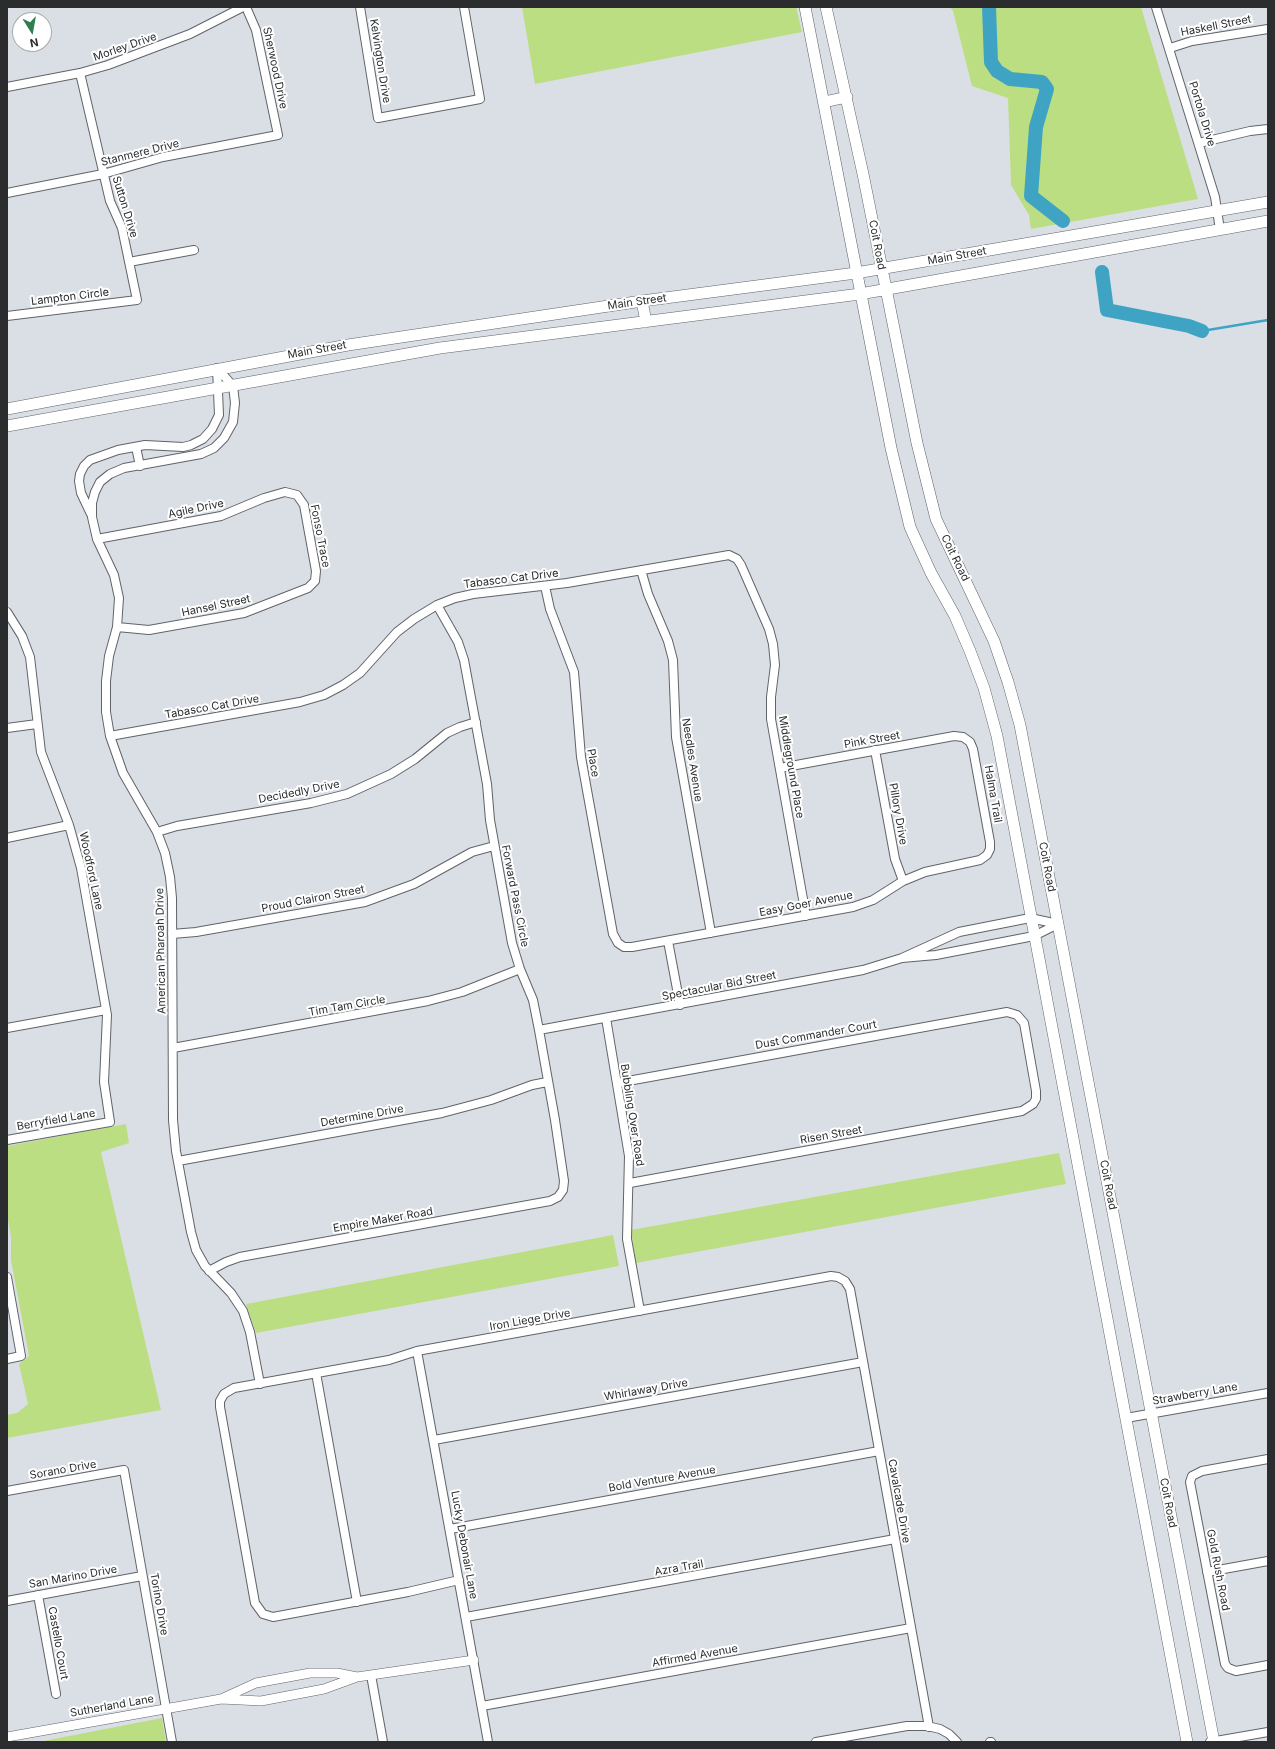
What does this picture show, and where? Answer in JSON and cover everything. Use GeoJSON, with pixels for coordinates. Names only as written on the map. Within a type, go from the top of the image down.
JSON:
{"type":"FeatureCollection","features":[{"type":"Feature","properties":{"kind":"main road"},"geometry":{"type":"LineString","coordinates":[[805,7],[891,448],[910,527],[931,574],[958,623],[984,688],[997,736],[1030,918],[1187,1742]]}},
{"type":"Feature","properties":{"kind":"main road","name":"Coit Road"},"geometry":{"type":"LineString","coordinates":[[826,7],[847,97],[917,443],[936,518],[994,641],[1008,682],[1020,725],[1213,1742]]}},
{"type":"Feature","properties":{"kind":"main road"},"geometry":{"type":"LineString","coordinates":[[824,102],[847,97]]}},
{"type":"Feature","properties":{"kind":"main road","name":"Main Street"},"geometry":{"type":"LineString","coordinates":[[7,409],[217,368],[437,331],[642,301],[882,269],[1268,202]]}},
{"type":"Feature","properties":{"kind":"main road","name":"Main Street"},"geometry":{"type":"LineString","coordinates":[[7,426],[217,389],[354,362],[440,348],[860,294],[1268,221]]}},
{"type":"Feature","properties":{"kind":"main road"},"geometry":{"type":"LineString","coordinates":[[642,301],[646,322]]}},
{"type":"Feature","properties":{"kind":"main road"},"geometry":{"type":"LineString","coordinates":[[437,331],[440,348]]}},
{"type":"Feature","properties":{"kind":"street","name":"Morley Drive"},"geometry":{"type":"LineString","coordinates":[[7,87],[80,73],[150,51],[190,34],[244,7]]}},
{"type":"Feature","properties":{"kind":"street","name":"Sherwood Drive"},"geometry":{"type":"LineString","coordinates":[[244,7],[256,30],[278,135]]}},
{"type":"Feature","properties":{"kind":"street","name":"Kelvington Drive"},"geometry":{"type":"LineString","coordinates":[[360,7],[378,118],[480,99],[464,7]]}},
{"type":"Feature","properties":{"kind":"street","name":"Portola Drive"},"geometry":{"type":"LineString","coordinates":[[1156,7],[1216,197],[1220,230]]}},
{"type":"Feature","properties":{"kind":"street","name":"Haskell Street"},"geometry":{"type":"LineString","coordinates":[[1170,48],[1192,41],[1268,29]]}},
{"type":"Feature","properties":{"kind":"street","name":"Sutton Drive"},"geometry":{"type":"LineString","coordinates":[[80,73],[110,201],[122,228],[137,300]]}},
{"type":"Feature","properties":{"kind":"street"},"geometry":{"type":"LineString","coordinates":[[1199,143],[1250,131],[1268,130]]}},
{"type":"Feature","properties":{"kind":"street","name":"Stanmere Drive"},"geometry":{"type":"LineString","coordinates":[[7,193],[103,174],[163,157],[278,135]]}},
{"type":"Feature","properties":{"kind":"street"},"geometry":{"type":"LineString","coordinates":[[129,262],[194,250]]}},
{"type":"Feature","properties":{"kind":"street","name":"Lampton Circle"},"geometry":{"type":"LineString","coordinates":[[7,316],[137,300]]}},
{"type":"Feature","properties":{"kind":"street"},"geometry":{"type":"LineString","coordinates":[[217,368],[233,386]]}},
{"type":"Feature","properties":{"kind":"street","name":"American Pharoah Drive"},"geometry":{"type":"LineString","coordinates":[[217,368],[217,389],[220,405],[219,415],[212,429],[203,439],[183,447],[154,445],[118,450],[93,459],[82,468],[79,478],[81,493],[92,517],[97,539],[111,568],[117,585],[119,606],[117,627],[106,681],[106,712],[110,736],[123,773],[157,832],[167,860],[170,877],[173,1048],[172,1112],[178,1161],[192,1239],[200,1257],[209,1271],[231,1293],[243,1311],[250,1332],[260,1384]]}},
{"type":"Feature","properties":{"kind":"street","name":"American Pharoah Drive"},"geometry":{"type":"LineString","coordinates":[[92,517],[94,495],[104,478],[119,470],[201,454],[218,445],[229,432],[234,418],[235,403],[233,386]]}},
{"type":"Feature","properties":{"kind":"street"},"geometry":{"type":"LineString","coordinates":[[136,447],[140,466]]}},
{"type":"Feature","properties":{"kind":"street","name":"Agile Drive"},"geometry":{"type":"LineString","coordinates":[[97,539],[221,516],[264,498],[281,493],[291,492],[297,495]]}},
{"type":"Feature","properties":{"kind":"street","name":"Fonso Trace"},"geometry":{"type":"LineString","coordinates":[[297,495],[304,505],[316,571],[314,583]]}},
{"type":"Feature","properties":{"kind":"street","name":"Tabasco Cat Drive"},"geometry":{"type":"LineString","coordinates":[[110,736],[300,702],[324,695],[343,685],[360,673],[404,626],[437,605],[473,594],[545,586],[724,555],[734,557]]}},
{"type":"Feature","properties":{"kind":"street","name":"Middleground Place"},"geometry":{"type":"LineString","coordinates":[[734,557],[741,565],[769,629],[773,644],[775,666],[771,714],[806,916]]}},
{"type":"Feature","properties":{"kind":"street","name":"Needles Avenue"},"geometry":{"type":"LineString","coordinates":[[642,570],[648,594],[666,635],[672,656],[676,737],[711,933]]}},
{"type":"Feature","properties":{"kind":"street","name":"Hansel Street"},"geometry":{"type":"LineString","coordinates":[[117,627],[149,630],[244,613],[306,589],[314,583]]}},
{"type":"Feature","properties":{"kind":"street","name":"Place"},"geometry":{"type":"LineString","coordinates":[[545,586],[550,608],[574,672],[580,757],[613,934],[620,944]]}},
{"type":"Feature","properties":{"kind":"street","name":"Forward Pass Circle"},"geometry":{"type":"LineString","coordinates":[[437,605],[463,656],[487,784],[494,846],[512,943],[520,969],[533,1000],[539,1030],[564,1181],[561,1193]]}},
{"type":"Feature","properties":{"kind":"street","name":"Woodford Lane"},"geometry":{"type":"LineString","coordinates":[[7,612],[22,636],[30,657],[33,674],[36,724],[43,761],[69,825],[81,868],[106,1010],[107,1028],[104,1082],[110,1122]]}},
{"type":"Feature","properties":{"kind":"street","name":"Decidedly Drive"},"geometry":{"type":"LineString","coordinates":[[157,832],[177,826],[317,802],[347,794],[391,774],[453,730],[476,722]]}},
{"type":"Feature","properties":{"kind":"street"},"geometry":{"type":"LineString","coordinates":[[7,728],[36,724]]}},
{"type":"Feature","properties":{"kind":"street","name":"Pink Street"},"geometry":{"type":"LineString","coordinates":[[780,768],[954,736],[967,739]]}},
{"type":"Feature","properties":{"kind":"street","name":"Halma Trail"},"geometry":{"type":"LineString","coordinates":[[967,739],[973,749],[990,842],[987,854]]}},
{"type":"Feature","properties":{"kind":"street","name":"Pillory Drive"},"geometry":{"type":"LineString","coordinates":[[875,750],[895,859],[904,881]]}},
{"type":"Feature","properties":{"kind":"street"},"geometry":{"type":"LineString","coordinates":[[7,838],[69,825]]}},
{"type":"Feature","properties":{"kind":"street","name":"Proud Clairon Street"},"geometry":{"type":"LineString","coordinates":[[172,934],[196,932],[365,902],[414,884],[472,852],[494,846]]}},
{"type":"Feature","properties":{"kind":"street","name":"Easy Goer Avenue"},"geometry":{"type":"LineString","coordinates":[[620,944],[632,947],[806,916],[863,904],[904,881],[931,870],[980,860],[987,854]]}},
{"type":"Feature","properties":{"kind":"street","name":"Spectacular Bid Street"},"geometry":{"type":"LineString","coordinates":[[539,1030],[863,970],[902,958],[959,932],[1030,918],[1058,924]]}},
{"type":"Feature","properties":{"kind":"street","name":"Spectacular Bid Street"},"geometry":{"type":"LineString","coordinates":[[902,958],[936,955],[1034,936],[1058,924]]}},
{"type":"Feature","properties":{"kind":"street"},"geometry":{"type":"LineString","coordinates":[[668,941],[680,1005]]}},
{"type":"Feature","properties":{"kind":"street","name":"Tim Tam Circle"},"geometry":{"type":"LineString","coordinates":[[173,1048],[434,1000],[462,992],[520,969]]}},
{"type":"Feature","properties":{"kind":"street"},"geometry":{"type":"LineString","coordinates":[[7,1028],[106,1010]]}},
{"type":"Feature","properties":{"kind":"street","name":"Dust Commander Court"},"geometry":{"type":"LineString","coordinates":[[617,1083],[1005,1012],[1014,1013],[1019,1016],[1024,1025],[1036,1091],[1036,1099],[1033,1104]]}},
{"type":"Feature","properties":{"kind":"street","name":"Bubbling Over Road"},"geometry":{"type":"LineString","coordinates":[[606,1018],[629,1156],[630,1183],[626,1219],[627,1239],[640,1311]]}},
{"type":"Feature","properties":{"kind":"street","name":"Determine Drive"},"geometry":{"type":"LineString","coordinates":[[178,1161],[442,1113],[491,1100],[532,1085],[547,1082]]}},
{"type":"Feature","properties":{"kind":"street","name":"Risen Street"},"geometry":{"type":"LineString","coordinates":[[630,1183],[1022,1111],[1033,1104]]}},
{"type":"Feature","properties":{"kind":"street","name":"Berryfield Lane"},"geometry":{"type":"LineString","coordinates":[[7,1140],[110,1122]]}},
{"type":"Feature","properties":{"kind":"street","name":"Empire Maker Road"},"geometry":{"type":"LineString","coordinates":[[209,1271],[226,1262],[240,1257],[550,1201],[561,1193]]}},
{"type":"Feature","properties":{"kind":"street","name":"Iron Liege Drive"},"geometry":{"type":"LineString","coordinates":[[357,1602],[273,1617],[265,1615],[258,1609],[255,1603],[220,1407],[222,1396],[231,1389],[389,1360],[417,1351],[831,1276],[844,1280]]}},
{"type":"Feature","properties":{"kind":"street"},"geometry":{"type":"LineString","coordinates":[[7,1277],[21,1356],[7,1359]]}},
{"type":"Feature","properties":{"kind":"street","name":"Cavalcade Drive"},"geometry":{"type":"LineString","coordinates":[[844,1280],[850,1289],[929,1727]]}},
{"type":"Feature","properties":{"kind":"street","name":"Lucky Debonair Lane"},"geometry":{"type":"LineString","coordinates":[[417,1351],[488,1742]]}},
{"type":"Feature","properties":{"kind":"street","name":"Whirlaway Drive"},"geometry":{"type":"LineString","coordinates":[[434,1440],[863,1362]]}},
{"type":"Feature","properties":{"kind":"street"},"geometry":{"type":"LineString","coordinates":[[316,1373],[357,1602],[459,1580]]}},
{"type":"Feature","properties":{"kind":"street","name":"Strawberry Lane"},"geometry":{"type":"LineString","coordinates":[[1126,1418],[1268,1393]]}},
{"type":"Feature","properties":{"kind":"street","name":"Bold Venture Avenue"},"geometry":{"type":"LineString","coordinates":[[450,1529],[879,1451]]}},
{"type":"Feature","properties":{"kind":"street","name":"Gold Rush Road"},"geometry":{"type":"LineString","coordinates":[[1268,1459],[1202,1471],[1192,1476],[1191,1486],[1224,1661],[1228,1668],[1236,1670],[1268,1665]]}},
{"type":"Feature","properties":{"kind":"street","name":"Sorano Drive"},"geometry":{"type":"LineString","coordinates":[[7,1492],[124,1470]]}},
{"type":"Feature","properties":{"kind":"street","name":"Torino Drive"},"geometry":{"type":"LineString","coordinates":[[124,1470],[172,1742]]}},
{"type":"Feature","properties":{"kind":"street","name":"Azra Trail"},"geometry":{"type":"LineString","coordinates":[[466,1617],[895,1539]]}},
{"type":"Feature","properties":{"kind":"street"},"geometry":{"type":"LineString","coordinates":[[1207,1572],[1268,1561]]}},
{"type":"Feature","properties":{"kind":"street","name":"San Marino Drive"},"geometry":{"type":"LineString","coordinates":[[7,1601],[142,1576]]}},
{"type":"Feature","properties":{"kind":"street","name":"Castello Court"},"geometry":{"type":"LineString","coordinates":[[38,1595],[56,1694]]}},
{"type":"Feature","properties":{"kind":"street","name":"Affirmed Avenue"},"geometry":{"type":"LineString","coordinates":[[482,1706],[911,1628]]}},
{"type":"Feature","properties":{"kind":"street","name":"Sutherland Lane"},"geometry":{"type":"LineString","coordinates":[[220,1699],[254,1702],[339,1685],[357,1677],[474,1660]]}},
{"type":"Feature","properties":{"kind":"street","name":"Sutherland Lane"},"geometry":{"type":"LineString","coordinates":[[7,1737],[220,1699],[256,1683],[299,1675],[327,1672],[357,1677]]}},
{"type":"Feature","properties":{"kind":"street"},"geometry":{"type":"LineString","coordinates":[[299,1675],[303,1693]]}},
{"type":"Feature","properties":{"kind":"street"},"geometry":{"type":"LineString","coordinates":[[371,1675],[383,1742]]}},
{"type":"Feature","properties":{"kind":"street"},"geometry":{"type":"LineString","coordinates":[[816,1742],[907,1726],[929,1727],[949,1734],[957,1742]]}},
{"type":"Feature","properties":{"kind":"street"},"geometry":{"type":"LineString","coordinates":[[1213,1742],[1268,1732]]}},
{"type":"Feature","properties":{"kind":"green space"},"geometry":{"type":"Polygon","coordinates":[[[522,7],[796,7],[802,32],[535,84],[522,7]]]}},
{"type":"Feature","properties":{"kind":"green space"},"geometry":{"type":"Polygon","coordinates":[[[950,7],[1141,7],[1198,199],[1031,229],[1029,215],[1011,185],[1008,98],[972,86],[953,11],[950,7]]]}},
{"type":"Feature","properties":{"kind":"green space"},"geometry":{"type":"Polygon","coordinates":[[[126,1124],[129,1143],[101,1152],[161,1410],[7,1438],[7,1415],[17,1413],[28,1404],[19,1364],[29,1356],[11,1260],[11,1237],[7,1214],[7,1146],[126,1124]]]}},
{"type":"Feature","properties":{"kind":"green space"},"geometry":{"type":"Polygon","coordinates":[[[1059,1153],[1066,1184],[636,1263],[631,1230],[1059,1153]]]}},
{"type":"Feature","properties":{"kind":"green space"},"geometry":{"type":"Polygon","coordinates":[[[613,1235],[619,1266],[256,1333],[246,1304],[613,1235]]]}},
{"type":"Feature","properties":{"kind":"green space"},"geometry":{"type":"Polygon","coordinates":[[[162,1718],[166,1742],[38,1742],[162,1718]]]}},
{"type":"Feature","properties":{"kind":"waterway"},"geometry":{"type":"LineString","coordinates":[[989,7],[991,62],[997,71],[1010,79],[1042,82],[1047,89],[1036,127],[1031,196],[1063,221]]}},
{"type":"Feature","properties":{"kind":"waterway"},"geometry":{"type":"LineString","coordinates":[[1102,272],[1107,310],[1189,326],[1202,331]]}},
{"type":"Feature","properties":{"kind":"waterway"},"geometry":{"type":"LineString","coordinates":[[1202,331],[1268,320]]}}]}
